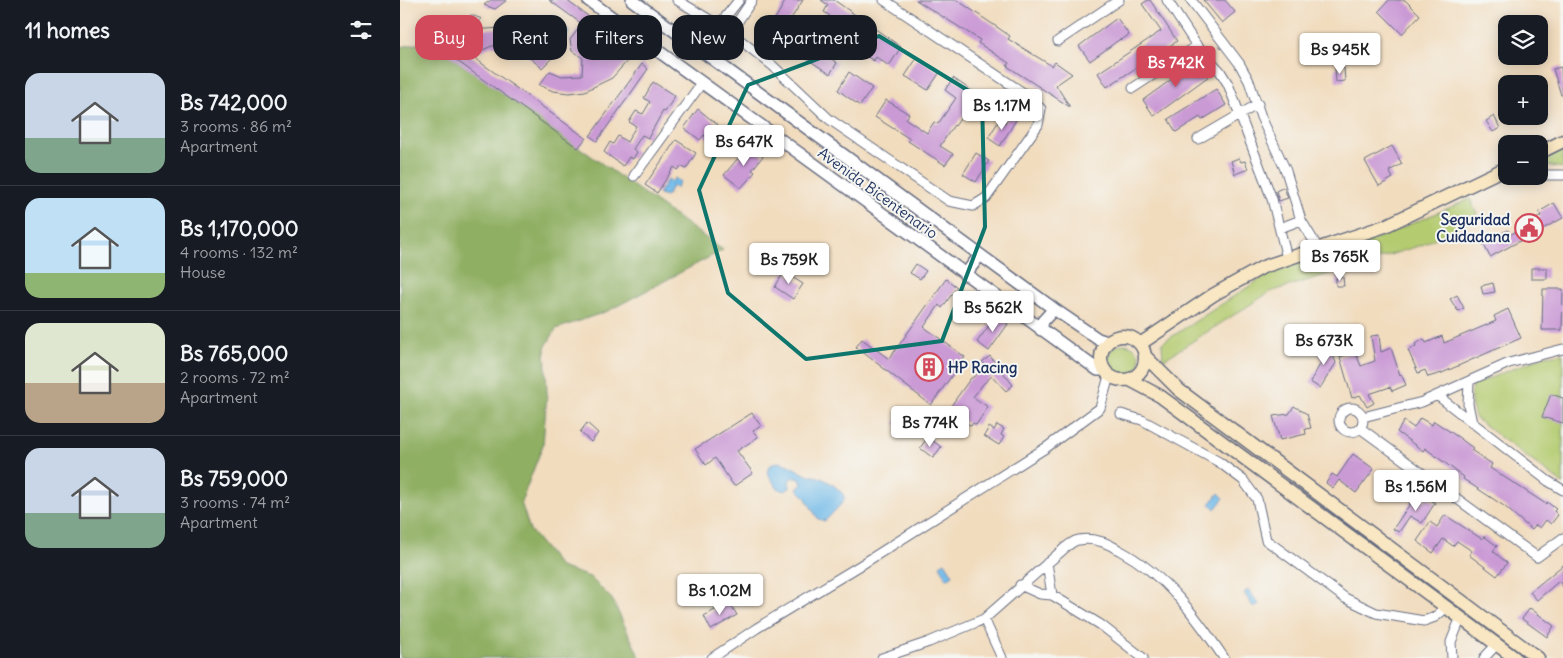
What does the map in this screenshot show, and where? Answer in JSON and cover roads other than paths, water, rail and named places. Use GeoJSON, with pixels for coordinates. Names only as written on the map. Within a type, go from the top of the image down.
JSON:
{"type":"FeatureCollection","features":[{"type":"Feature","properties":{"kind":"main road"},"geometry":{"type":"LineString","coordinates":[[1548,148],[1563,141]]}},
{"type":"Feature","properties":{"kind":"main road"},"geometry":{"type":"LineString","coordinates":[[1140,344],[1213,295],[1263,268],[1287,258],[1385,226],[1498,173]]}},
{"type":"Feature","properties":{"kind":"main road"},"geometry":{"type":"LineString","coordinates":[[1146,357],[1142,371],[1130,380],[1122,381],[1106,373],[1101,356],[1107,342],[1114,338],[1128,336],[1140,344],[1146,357],[1179,390],[1538,658]]}},
{"type":"Feature","properties":{"kind":"main road"},"geometry":{"type":"LineString","coordinates":[[1130,380],[1160,396],[1516,658]]}},
{"type":"Feature","properties":{"kind":"street","name":"Avenida Bicentenario"},"geometry":{"type":"LineString","coordinates":[[588,0],[1041,330],[1098,370],[1106,373]]}},
{"type":"Feature","properties":{"kind":"street","name":"Avenida Bicentenario"},"geometry":{"type":"LineString","coordinates":[[632,0],[672,29]]}},
{"type":"Feature","properties":{"kind":"street"},"geometry":{"type":"LineString","coordinates":[[676,0],[702,15]]}},
{"type":"Feature","properties":{"kind":"street"},"geometry":{"type":"LineString","coordinates":[[728,15],[739,0]]}},
{"type":"Feature","properties":{"kind":"street"},"geometry":{"type":"LineString","coordinates":[[742,15],[752,0]]}},
{"type":"Feature","properties":{"kind":"street"},"geometry":{"type":"LineString","coordinates":[[744,43],[773,66],[829,119],[949,202],[973,206],[986,198],[1038,124],[1040,109],[1028,96],[884,0]]}},
{"type":"Feature","properties":{"kind":"street"},"geometry":{"type":"LineString","coordinates":[[1058,41],[1120,0]]}},
{"type":"Feature","properties":{"kind":"street"},"geometry":{"type":"LineString","coordinates":[[1167,0],[1197,46],[1220,71],[1241,114],[1280,228],[1287,258]]}},
{"type":"Feature","properties":{"kind":"street"},"geometry":{"type":"LineString","coordinates":[[1191,0],[1239,63],[1286,171],[1301,220],[1318,248]]}},
{"type":"Feature","properties":{"kind":"street"},"geometry":{"type":"LineString","coordinates":[[1133,88],[1197,46]]}},
{"type":"Feature","properties":{"kind":"street","name":"Avenida Bicentenario"},"geometry":{"type":"LineString","coordinates":[[716,60],[1054,309],[1098,340],[1107,342]]}},
{"type":"Feature","properties":{"kind":"street"},"geometry":{"type":"LineString","coordinates":[[634,176],[701,84]]}},
{"type":"Feature","properties":{"kind":"street"},"geometry":{"type":"LineString","coordinates":[[1198,139],[1258,104]]}},
{"type":"Feature","properties":{"kind":"street"},"geometry":{"type":"LineString","coordinates":[[1548,176],[1563,175]]}},
{"type":"Feature","properties":{"kind":"street"},"geometry":{"type":"LineString","coordinates":[[1280,228],[1301,220]]}},
{"type":"Feature","properties":{"kind":"street"},"geometry":{"type":"LineString","coordinates":[[965,275],[980,255]]}},
{"type":"Feature","properties":{"kind":"street"},"geometry":{"type":"LineString","coordinates":[[1041,330],[1043,321],[1054,309]]}},
{"type":"Feature","properties":{"kind":"street"},"geometry":{"type":"LineString","coordinates":[[1363,417],[1438,396],[1509,362],[1563,349]]}},
{"type":"Feature","properties":{"kind":"street"},"geometry":{"type":"LineString","coordinates":[[712,658],[1047,447],[1100,408],[1106,373]]}},
{"type":"Feature","properties":{"kind":"street"},"geometry":{"type":"LineString","coordinates":[[1469,382],[1468,404],[1472,423]]}},
{"type":"Feature","properties":{"kind":"street"},"geometry":{"type":"LineString","coordinates":[[1438,396],[1548,481],[1563,490]]}},
{"type":"Feature","properties":{"kind":"street"},"geometry":{"type":"LineString","coordinates":[[1352,408],[1359,411],[1363,417],[1360,428],[1353,432],[1345,430],[1340,424],[1340,416],[1344,410],[1352,408]]}},
{"type":"Feature","properties":{"kind":"street"},"geometry":{"type":"LineString","coordinates":[[1121,414],[1142,420],[1219,462],[1243,480],[1257,500],[1266,540],[1345,598],[1376,613],[1424,621],[1435,617],[1447,607]]}},
{"type":"Feature","properties":{"kind":"street"},"geometry":{"type":"LineString","coordinates":[[1360,428],[1537,557],[1563,538]]}},
{"type":"Feature","properties":{"kind":"street"},"geometry":{"type":"LineString","coordinates":[[882,658],[930,642],[984,619],[1020,585],[1066,547],[1078,540],[1094,539],[1112,546],[1161,578],[1200,623],[1224,658]]}},
{"type":"Feature","properties":{"kind":"street"},"geometry":{"type":"LineString","coordinates":[[1047,563],[1052,595]]}},
{"type":"Feature","properties":{"kind":"street"},"geometry":{"type":"LineString","coordinates":[[1020,585],[1040,594],[1052,595],[1101,625],[1143,658]]}},
{"type":"Feature","properties":{"kind":"street"},"geometry":{"type":"LineString","coordinates":[[1450,657],[1451,642],[1461,617]]}},
{"type":"Feature","properties":{"kind":"street"},"geometry":{"type":"LineString","coordinates":[[984,619],[1002,658]]}},
{"type":"Feature","properties":{"kind":"street"},"geometry":{"type":"LineString","coordinates":[[1484,658],[1497,644]]}},
{"type":"Feature","properties":{"kind":"water"},"geometry":{"type":"Polygon","coordinates":[[[675,178],[680,182],[676,188],[672,186],[667,196],[658,194],[668,179],[672,182],[675,178]]]}},
{"type":"Feature","properties":{"kind":"water"},"geometry":{"type":"Polygon","coordinates":[[[777,462],[827,481],[835,486],[844,496],[844,501],[825,521],[818,519],[805,497],[797,489],[802,484],[800,479],[792,477],[789,481],[790,488],[784,491],[777,488],[767,472],[769,466],[777,462]]]}},
{"type":"Feature","properties":{"kind":"water"},"geometry":{"type":"Polygon","coordinates":[[[1219,493],[1224,498],[1215,509],[1210,504],[1219,493]]]}},
{"type":"Feature","properties":{"kind":"water"},"geometry":{"type":"Polygon","coordinates":[[[945,562],[953,575],[947,579],[940,565],[945,562]]]}},
{"type":"Feature","properties":{"kind":"water"},"geometry":{"type":"Polygon","coordinates":[[[1248,590],[1259,604],[1254,608],[1244,593],[1248,590]]]}},
{"type":"Feature","properties":{"kind":"place","name":"Seguridad Cuidadana"},"geometry":{"type":"Point","coordinates":[1529,228]}},
{"type":"Feature","properties":{"kind":"place","name":"HP Racing"},"geometry":{"type":"Point","coordinates":[929,367]}}]}
